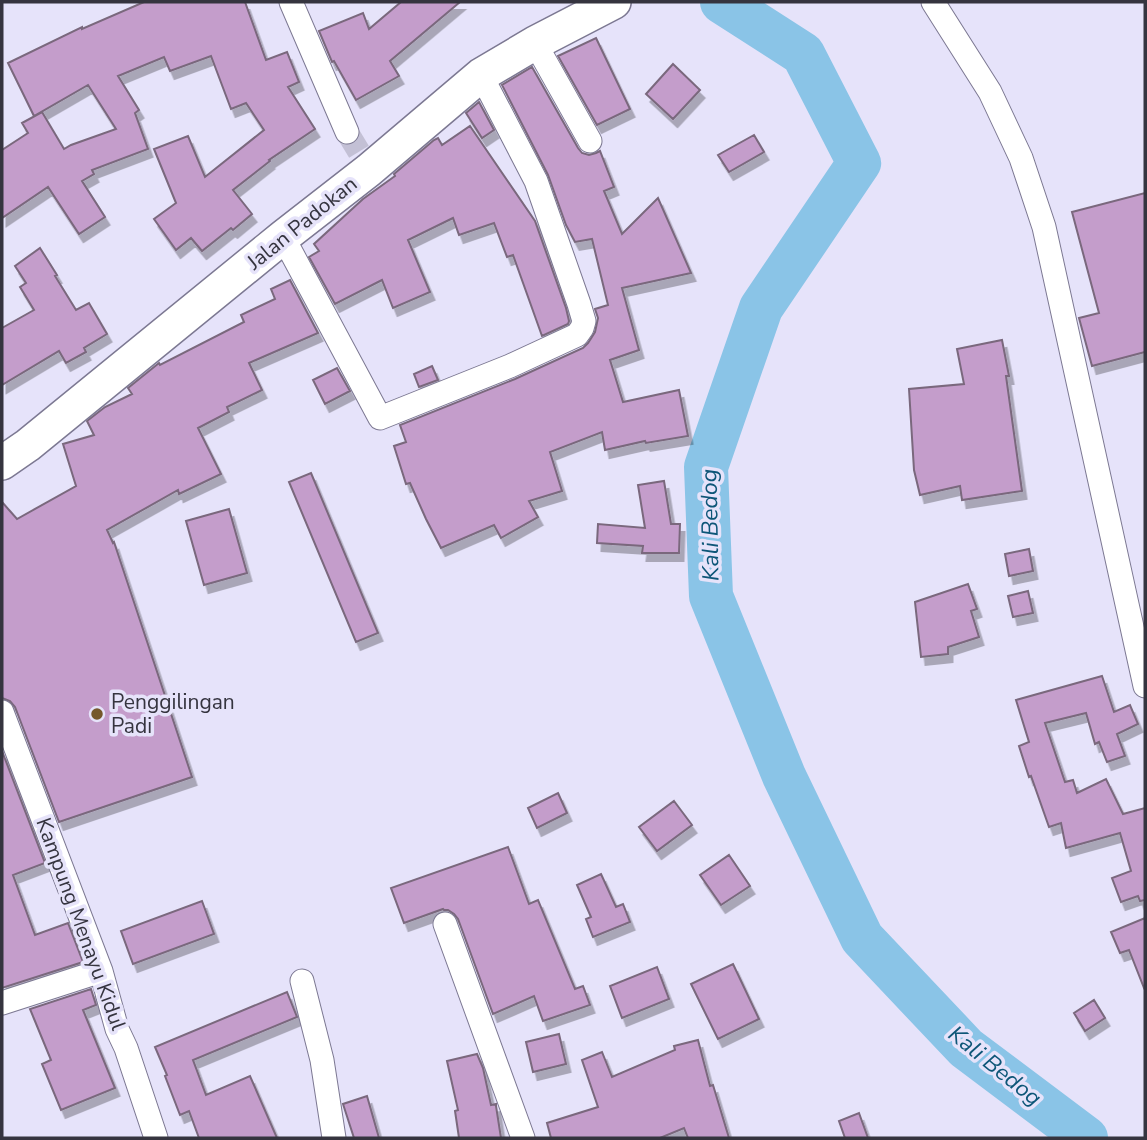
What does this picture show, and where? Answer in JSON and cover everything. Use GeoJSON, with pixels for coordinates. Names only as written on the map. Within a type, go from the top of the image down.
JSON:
{"type":"FeatureCollection","features":[{"type":"Feature","properties":{"kind":"main road","name":"Jalan Padokan"},"geometry":{"type":"LineString","coordinates":[[2,463],[28,445],[283,237],[365,162],[481,75],[614,2]]}},
{"type":"Feature","properties":{"kind":"street"},"geometry":{"type":"LineString","coordinates":[[291,2],[348,132]]}},
{"type":"Feature","properties":{"kind":"street"},"geometry":{"type":"LineString","coordinates":[[933,2],[990,92],[1021,158],[1044,227],[1145,686]]}},
{"type":"Feature","properties":{"kind":"street"},"geometry":{"type":"LineString","coordinates":[[535,43],[590,141]]}},
{"type":"Feature","properties":{"kind":"street"},"geometry":{"type":"LineString","coordinates":[[283,237],[380,418],[510,366],[577,335],[584,321],[553,227],[536,181],[481,75]]}},
{"type":"Feature","properties":{"kind":"street","name":"Kampung Menayu Kidul"},"geometry":{"type":"LineString","coordinates":[[2,712],[11,764],[101,971],[117,1029],[156,1138]]}},
{"type":"Feature","properties":{"kind":"street"},"geometry":{"type":"LineString","coordinates":[[445,924],[523,1138]]}},
{"type":"Feature","properties":{"kind":"street"},"geometry":{"type":"LineString","coordinates":[[2,1003],[101,971]]}},
{"type":"Feature","properties":{"kind":"street"},"geometry":{"type":"LineString","coordinates":[[302,981],[322,1060],[334,1138]]}},
{"type":"Feature","properties":{"kind":"building"},"geometry":{"type":"Polygon","coordinates":[[[144,2],[245,2],[266,60],[287,52],[299,82],[288,87],[315,129],[269,160],[233,190],[252,214],[202,251],[191,238],[176,250],[154,219],[176,203],[154,149],[188,136],[205,177],[264,130],[246,103],[231,109],[211,56],[170,71],[164,57],[118,76],[139,110],[135,113],[148,149],[92,170],[94,174],[82,181],[105,217],[79,234],[48,187],[2,218],[2,150],[28,133],[22,123],[42,112],[64,149],[116,129],[88,85],[34,116],[8,63],[82,27],[144,2]]]}},
{"type":"Feature","properties":{"kind":"building"},"geometry":{"type":"Polygon","coordinates":[[[401,2],[460,2],[390,61],[399,76],[356,100],[334,61],[332,62],[319,31],[363,13],[369,29],[401,2]]]}},
{"type":"Feature","properties":{"kind":"building"},"geometry":{"type":"Polygon","coordinates":[[[596,38],[630,109],[597,125],[558,56],[596,38]]]}},
{"type":"Feature","properties":{"kind":"building"},"geometry":{"type":"Polygon","coordinates":[[[673,64],[700,90],[673,119],[646,94],[673,64]]]}},
{"type":"Feature","properties":{"kind":"building"},"geometry":{"type":"Polygon","coordinates":[[[532,67],[582,153],[589,155],[600,151],[614,187],[604,191],[622,234],[658,198],[691,273],[622,288],[639,350],[610,360],[623,402],[679,390],[688,436],[646,443],[645,441],[605,450],[602,432],[550,452],[562,491],[529,501],[538,517],[501,538],[494,525],[441,548],[410,483],[406,484],[394,446],[406,442],[400,425],[515,379],[583,348],[595,332],[598,318],[595,309],[608,305],[592,239],[575,242],[548,175],[502,85],[532,67]]]}},
{"type":"Feature","properties":{"kind":"building"},"geometry":{"type":"Polygon","coordinates":[[[479,102],[494,130],[482,138],[466,113],[479,102]]]}},
{"type":"Feature","properties":{"kind":"building"},"geometry":{"type":"Polygon","coordinates":[[[470,126],[535,221],[566,308],[568,324],[542,336],[513,255],[507,257],[494,223],[459,235],[453,218],[408,240],[430,292],[393,308],[382,280],[335,304],[309,257],[319,251],[314,244],[434,140],[438,138],[442,145],[470,126]]]}},
{"type":"Feature","properties":{"kind":"building"},"geometry":{"type":"Polygon","coordinates":[[[754,135],[764,152],[729,172],[718,155],[754,135]]]}},
{"type":"Feature","properties":{"kind":"building"},"geometry":{"type":"Polygon","coordinates":[[[1145,193],[1145,352],[1092,366],[1079,318],[1099,313],[1072,212],[1145,193]]]}},
{"type":"Feature","properties":{"kind":"building"},"geometry":{"type":"Polygon","coordinates":[[[40,248],[76,310],[89,303],[107,334],[84,348],[86,352],[66,363],[59,351],[2,385],[2,328],[34,310],[20,287],[26,283],[15,266],[40,248]]]}},
{"type":"Feature","properties":{"kind":"building"},"geometry":{"type":"Polygon","coordinates":[[[290,280],[318,333],[249,363],[262,390],[227,407],[229,412],[198,428],[221,474],[179,494],[178,490],[107,530],[114,542],[192,777],[59,822],[15,707],[2,698],[2,502],[17,519],[76,486],[63,444],[94,435],[87,421],[105,407],[132,394],[128,388],[159,363],[160,365],[244,322],[241,315],[275,299],[271,289],[290,280]]]}},
{"type":"Feature","properties":{"kind":"building"},"geometry":{"type":"Polygon","coordinates":[[[1002,340],[1009,376],[1006,376],[1022,491],[962,500],[960,486],[920,495],[914,470],[909,389],[964,384],[957,349],[1002,340]]]}},
{"type":"Feature","properties":{"kind":"building"},"geometry":{"type":"Polygon","coordinates":[[[432,366],[438,380],[419,387],[414,374],[432,366]]]}},
{"type":"Feature","properties":{"kind":"building"},"geometry":{"type":"Polygon","coordinates":[[[337,368],[350,391],[325,404],[313,380],[337,368]]]}},
{"type":"Feature","properties":{"kind":"building"},"geometry":{"type":"Polygon","coordinates":[[[311,473],[378,633],[356,642],[289,482],[311,473]]]}},
{"type":"Feature","properties":{"kind":"building"},"geometry":{"type":"Polygon","coordinates":[[[664,481],[671,524],[680,524],[679,553],[642,553],[643,546],[597,543],[598,524],[645,528],[638,485],[664,481]]]}},
{"type":"Feature","properties":{"kind":"building"},"geometry":{"type":"Polygon","coordinates":[[[229,509],[247,573],[204,585],[186,521],[229,509]]]}},
{"type":"Feature","properties":{"kind":"building"},"geometry":{"type":"Polygon","coordinates":[[[1029,549],[1033,571],[1009,576],[1005,554],[1029,549]]]}},
{"type":"Feature","properties":{"kind":"building"},"geometry":{"type":"Polygon","coordinates":[[[968,584],[977,609],[971,611],[979,637],[948,647],[948,654],[921,657],[915,602],[968,584]]]}},
{"type":"Feature","properties":{"kind":"building"},"geometry":{"type":"Polygon","coordinates":[[[1028,591],[1033,613],[1013,617],[1008,596],[1028,591]]]}},
{"type":"Feature","properties":{"kind":"building"},"geometry":{"type":"Polygon","coordinates":[[[1102,676],[1114,712],[1130,705],[1138,724],[1117,734],[1125,756],[1107,762],[1099,742],[1095,744],[1086,713],[1045,723],[1065,782],[1073,780],[1077,793],[1106,779],[1123,814],[1145,808],[1145,900],[1140,901],[1138,896],[1121,902],[1112,878],[1131,871],[1120,833],[1066,848],[1061,823],[1049,827],[1019,746],[1029,742],[1016,700],[1102,676]]]}},
{"type":"Feature","properties":{"kind":"building"},"geometry":{"type":"Polygon","coordinates":[[[2,751],[45,863],[13,875],[35,935],[68,923],[83,962],[2,988],[2,751]]]}},
{"type":"Feature","properties":{"kind":"building"},"geometry":{"type":"Polygon","coordinates":[[[558,793],[567,813],[537,828],[528,808],[558,793]]]}},
{"type":"Feature","properties":{"kind":"building"},"geometry":{"type":"Polygon","coordinates":[[[674,801],[692,825],[657,851],[639,827],[674,801]]]}},
{"type":"Feature","properties":{"kind":"building"},"geometry":{"type":"Polygon","coordinates":[[[508,847],[529,904],[538,900],[575,989],[583,986],[590,1005],[543,1021],[534,996],[493,1014],[454,914],[443,909],[404,923],[391,888],[508,847]]]}},
{"type":"Feature","properties":{"kind":"building"},"geometry":{"type":"Polygon","coordinates":[[[729,855],[750,886],[721,905],[700,875],[729,855]]]}},
{"type":"Feature","properties":{"kind":"building"},"geometry":{"type":"Polygon","coordinates":[[[601,874],[616,907],[623,904],[630,922],[593,937],[586,919],[591,917],[577,885],[601,874]]]}},
{"type":"Feature","properties":{"kind":"building"},"geometry":{"type":"Polygon","coordinates":[[[202,901],[214,934],[133,964],[121,931],[202,901]]]}},
{"type":"Feature","properties":{"kind":"building"},"geometry":{"type":"Polygon","coordinates":[[[1145,918],[1144,988],[1129,950],[1120,953],[1111,932],[1145,918]]]}},
{"type":"Feature","properties":{"kind":"building"},"geometry":{"type":"Polygon","coordinates":[[[733,964],[759,1019],[718,1039],[691,984],[733,964]]]}},
{"type":"Feature","properties":{"kind":"building"},"geometry":{"type":"Polygon","coordinates":[[[657,967],[669,999],[622,1018],[610,986],[657,967]]]}},
{"type":"Feature","properties":{"kind":"building"},"geometry":{"type":"Polygon","coordinates":[[[91,989],[96,1005],[83,1010],[115,1088],[61,1110],[42,1064],[51,1060],[30,1009],[91,989]]]}},
{"type":"Feature","properties":{"kind":"building"},"geometry":{"type":"Polygon","coordinates":[[[287,992],[297,1017],[193,1060],[206,1095],[250,1076],[277,1138],[199,1138],[189,1111],[180,1115],[155,1047],[287,992]]]}},
{"type":"Feature","properties":{"kind":"building"},"geometry":{"type":"Polygon","coordinates":[[[1094,1000],[1105,1018],[1085,1031],[1074,1013],[1094,1000]]]}},
{"type":"Feature","properties":{"kind":"building"},"geometry":{"type":"Polygon","coordinates":[[[559,1034],[566,1064],[533,1072],[526,1042],[559,1034]]]}},
{"type":"Feature","properties":{"kind":"building"},"geometry":{"type":"Polygon","coordinates":[[[698,1040],[710,1086],[713,1085],[729,1138],[688,1138],[684,1128],[660,1138],[551,1138],[547,1123],[598,1107],[582,1060],[602,1052],[612,1077],[675,1050],[674,1046],[698,1040]]]}},
{"type":"Feature","properties":{"kind":"building"},"geometry":{"type":"Polygon","coordinates":[[[477,1054],[491,1105],[496,1104],[501,1138],[459,1138],[455,1111],[458,1110],[447,1061],[477,1054]]]}},
{"type":"Feature","properties":{"kind":"building"},"geometry":{"type":"Polygon","coordinates":[[[367,1096],[379,1138],[354,1138],[343,1104],[367,1096]]]}},
{"type":"Feature","properties":{"kind":"building"},"geometry":{"type":"Polygon","coordinates":[[[859,1113],[868,1138],[845,1138],[839,1121],[859,1113]]]}},
{"type":"Feature","properties":{"kind":"waterway","name":"Kali Bedog"},"geometry":{"type":"LineString","coordinates":[[722,2],[803,54],[859,163],[761,308],[706,467],[711,596],[784,776],[862,938],[966,1048],[1086,1138]]}},
{"type":"Feature","properties":{"kind":"tunnel"},"geometry":{"type":"LineString","coordinates":[[347,132],[361,155]]}},
{"type":"Feature","properties":{"kind":"place","name":"Penggilingan Padi"},"geometry":{"type":"Point","coordinates":[97,714]}}]}
